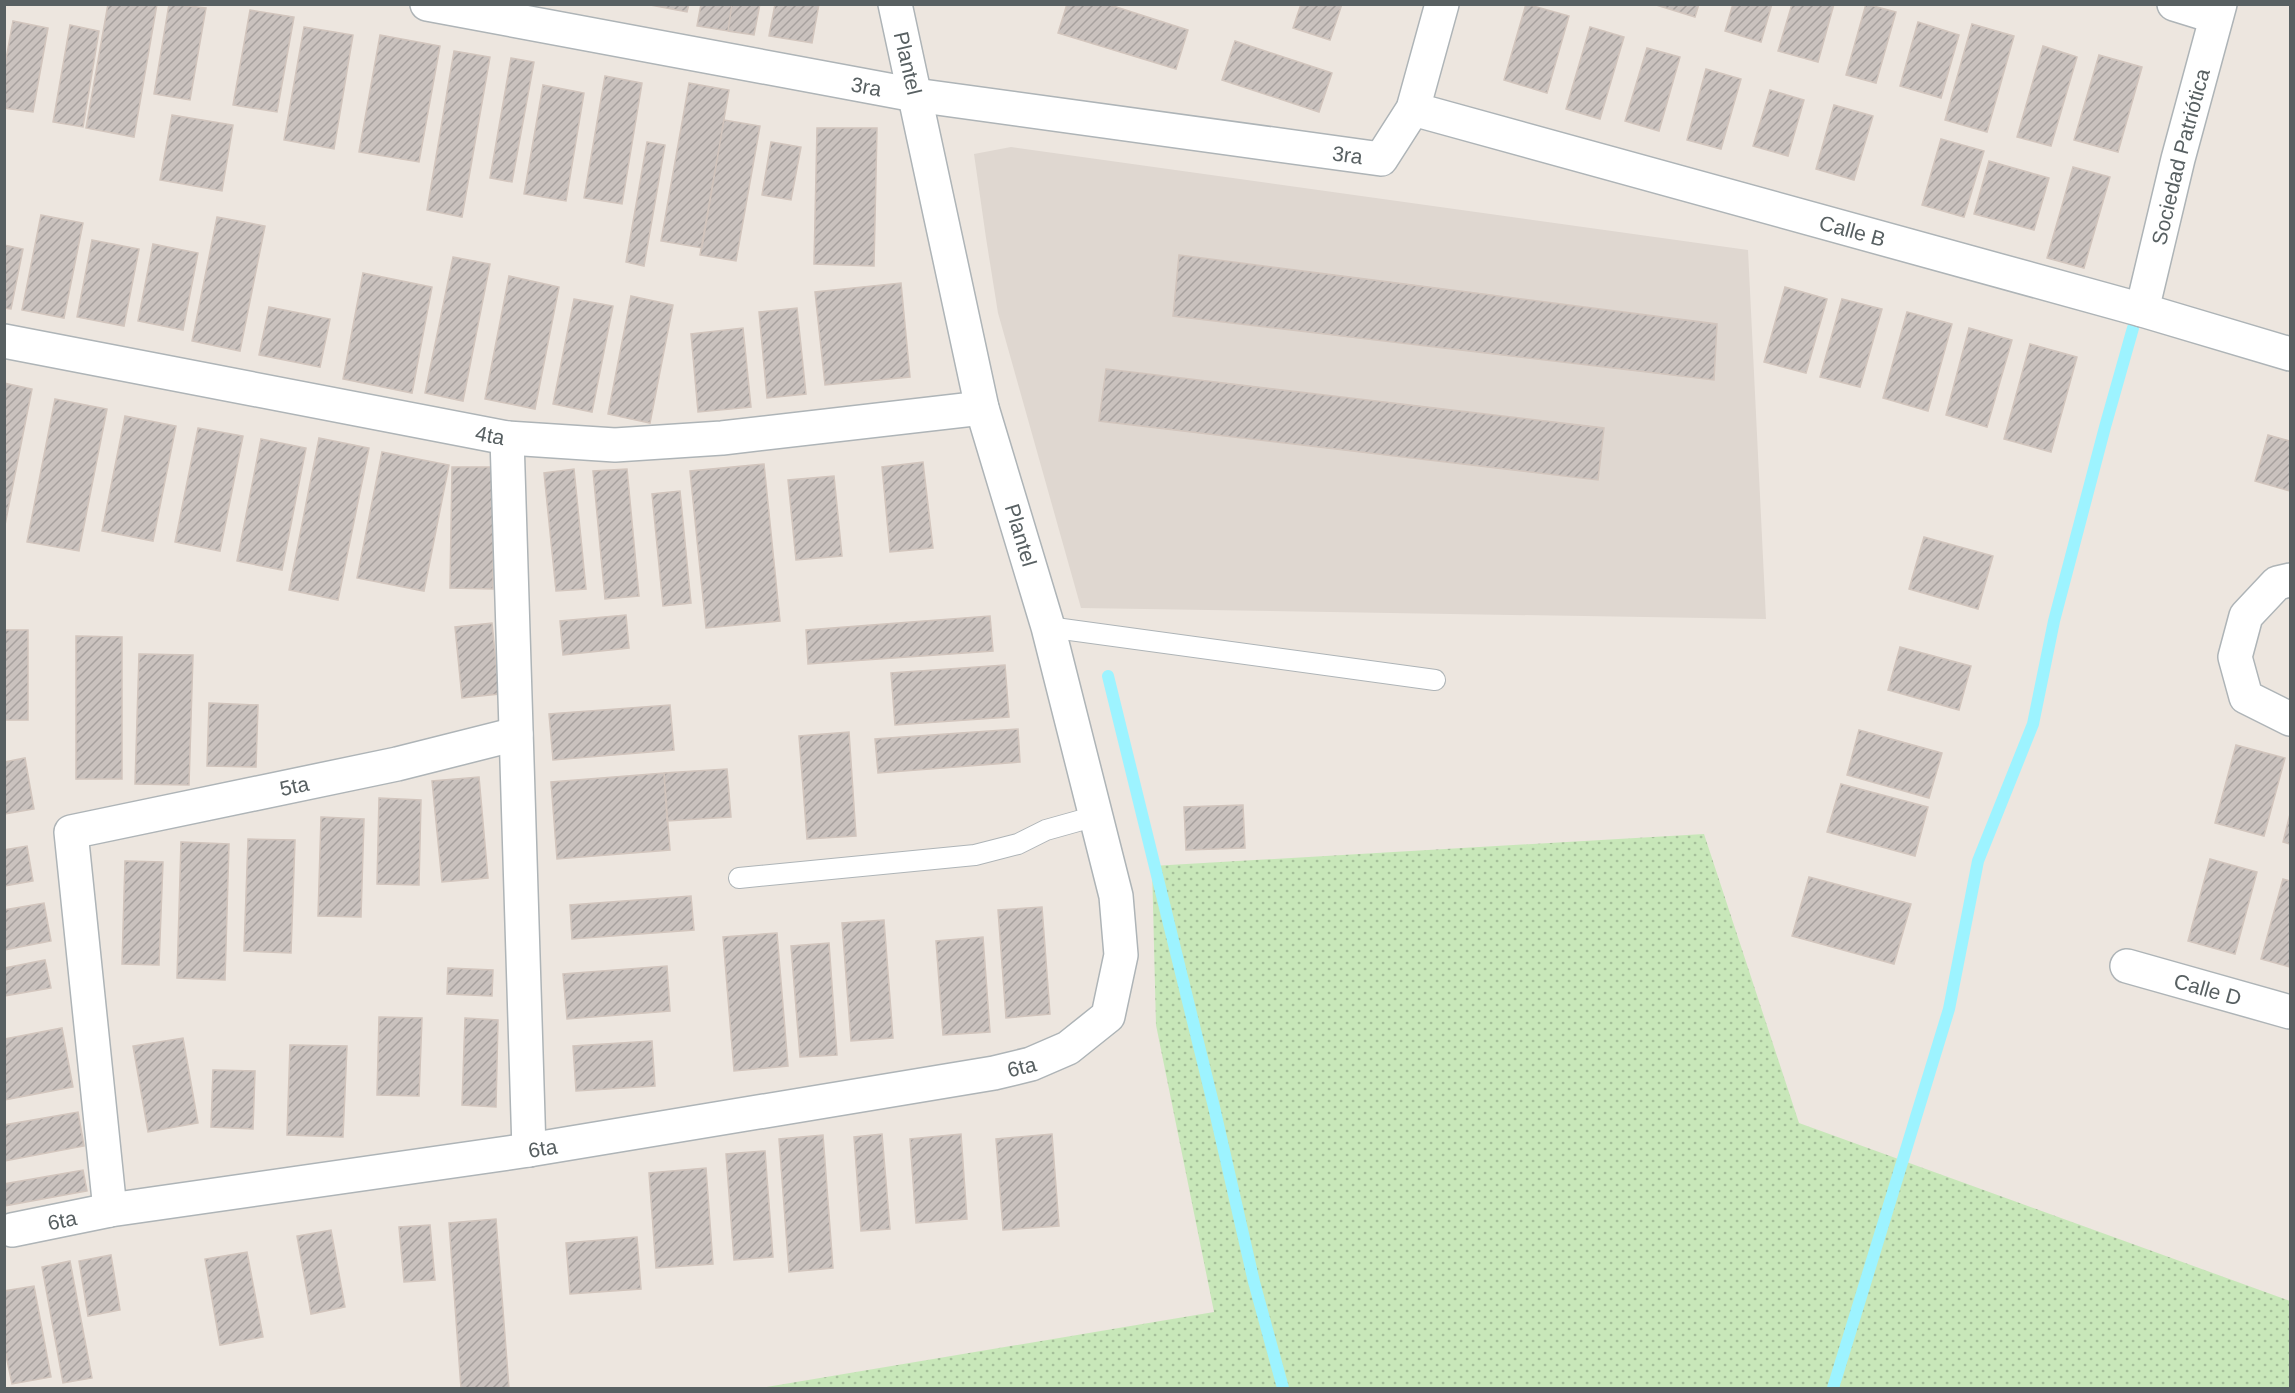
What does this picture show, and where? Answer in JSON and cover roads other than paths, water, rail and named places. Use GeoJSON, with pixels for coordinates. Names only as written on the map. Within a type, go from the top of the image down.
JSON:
{"type":"FeatureCollection","features":[{"type":"Feature","properties":{"kind":"street","name":"3ra"},"geometry":{"type":"LineString","coordinates":[[427,4],[915,95],[1381,159],[1413,109]]}},
{"type":"Feature","properties":{"kind":"street","name":"Plantel"},"geometry":{"type":"LineString","coordinates":[[895,4],[982,408],[1048,627],[1116,896],[1120,955],[1107,1016],[1068,1048]]}},
{"type":"Feature","properties":{"kind":"street"},"geometry":{"type":"LineString","coordinates":[[1413,109],[1442,4]]}},
{"type":"Feature","properties":{"kind":"street"},"geometry":{"type":"LineString","coordinates":[[2174,4],[2218,11]]}},
{"type":"Feature","properties":{"kind":"street","name":"Sociedad Patriótica"},"geometry":{"type":"LineString","coordinates":[[2142,310],[2178,159],[2218,11]]}},
{"type":"Feature","properties":{"kind":"street","name":"Calle B"},"geometry":{"type":"LineString","coordinates":[[1413,109],[2142,310],[2290,354]]}},
{"type":"Feature","properties":{"kind":"street","name":"4ta"},"geometry":{"type":"LineString","coordinates":[[4,341],[507,438],[615,445],[722,438],[982,408]]}},
{"type":"Feature","properties":{"kind":"street"},"geometry":{"type":"LineString","coordinates":[[507,438],[529,1150]]}},
{"type":"Feature","properties":{"kind":"street"},"geometry":{"type":"LineString","coordinates":[[2290,580],[2277,583],[2246,616],[2235,657],[2246,697],[2290,719]]}},
{"type":"Feature","properties":{"kind":"street","name":"5ta"},"geometry":{"type":"LineString","coordinates":[[110,1210],[72,832],[397,764],[516,734]]}},
{"type":"Feature","properties":{"kind":"street","name":"Calle D"},"geometry":{"type":"LineString","coordinates":[[2127,966],[2290,1012]]}},
{"type":"Feature","properties":{"kind":"street","name":"6ta"},"geometry":{"type":"LineString","coordinates":[[12,1230],[110,1210],[529,1150],[994,1073],[1031,1064],[1068,1048]]}},
{"type":"Feature","properties":{"kind":"lane"},"geometry":{"type":"LineString","coordinates":[[1048,627],[1435,680]]}},
{"type":"Feature","properties":{"kind":"lane"},"geometry":{"type":"LineString","coordinates":[[739,878],[975,855],[1018,843],[1046,830],[1096,816]]}},
{"type":"Feature","properties":{"kind":"waterway"},"geometry":{"type":"LineString","coordinates":[[1833,1388],[1949,1009],[1978,861],[2033,724],[2054,621],[2133,328]]}},
{"type":"Feature","properties":{"kind":"waterway"},"geometry":{"type":"LineString","coordinates":[[1108,676],[1214,1107],[1254,1282],[1283,1388]]}}]}
